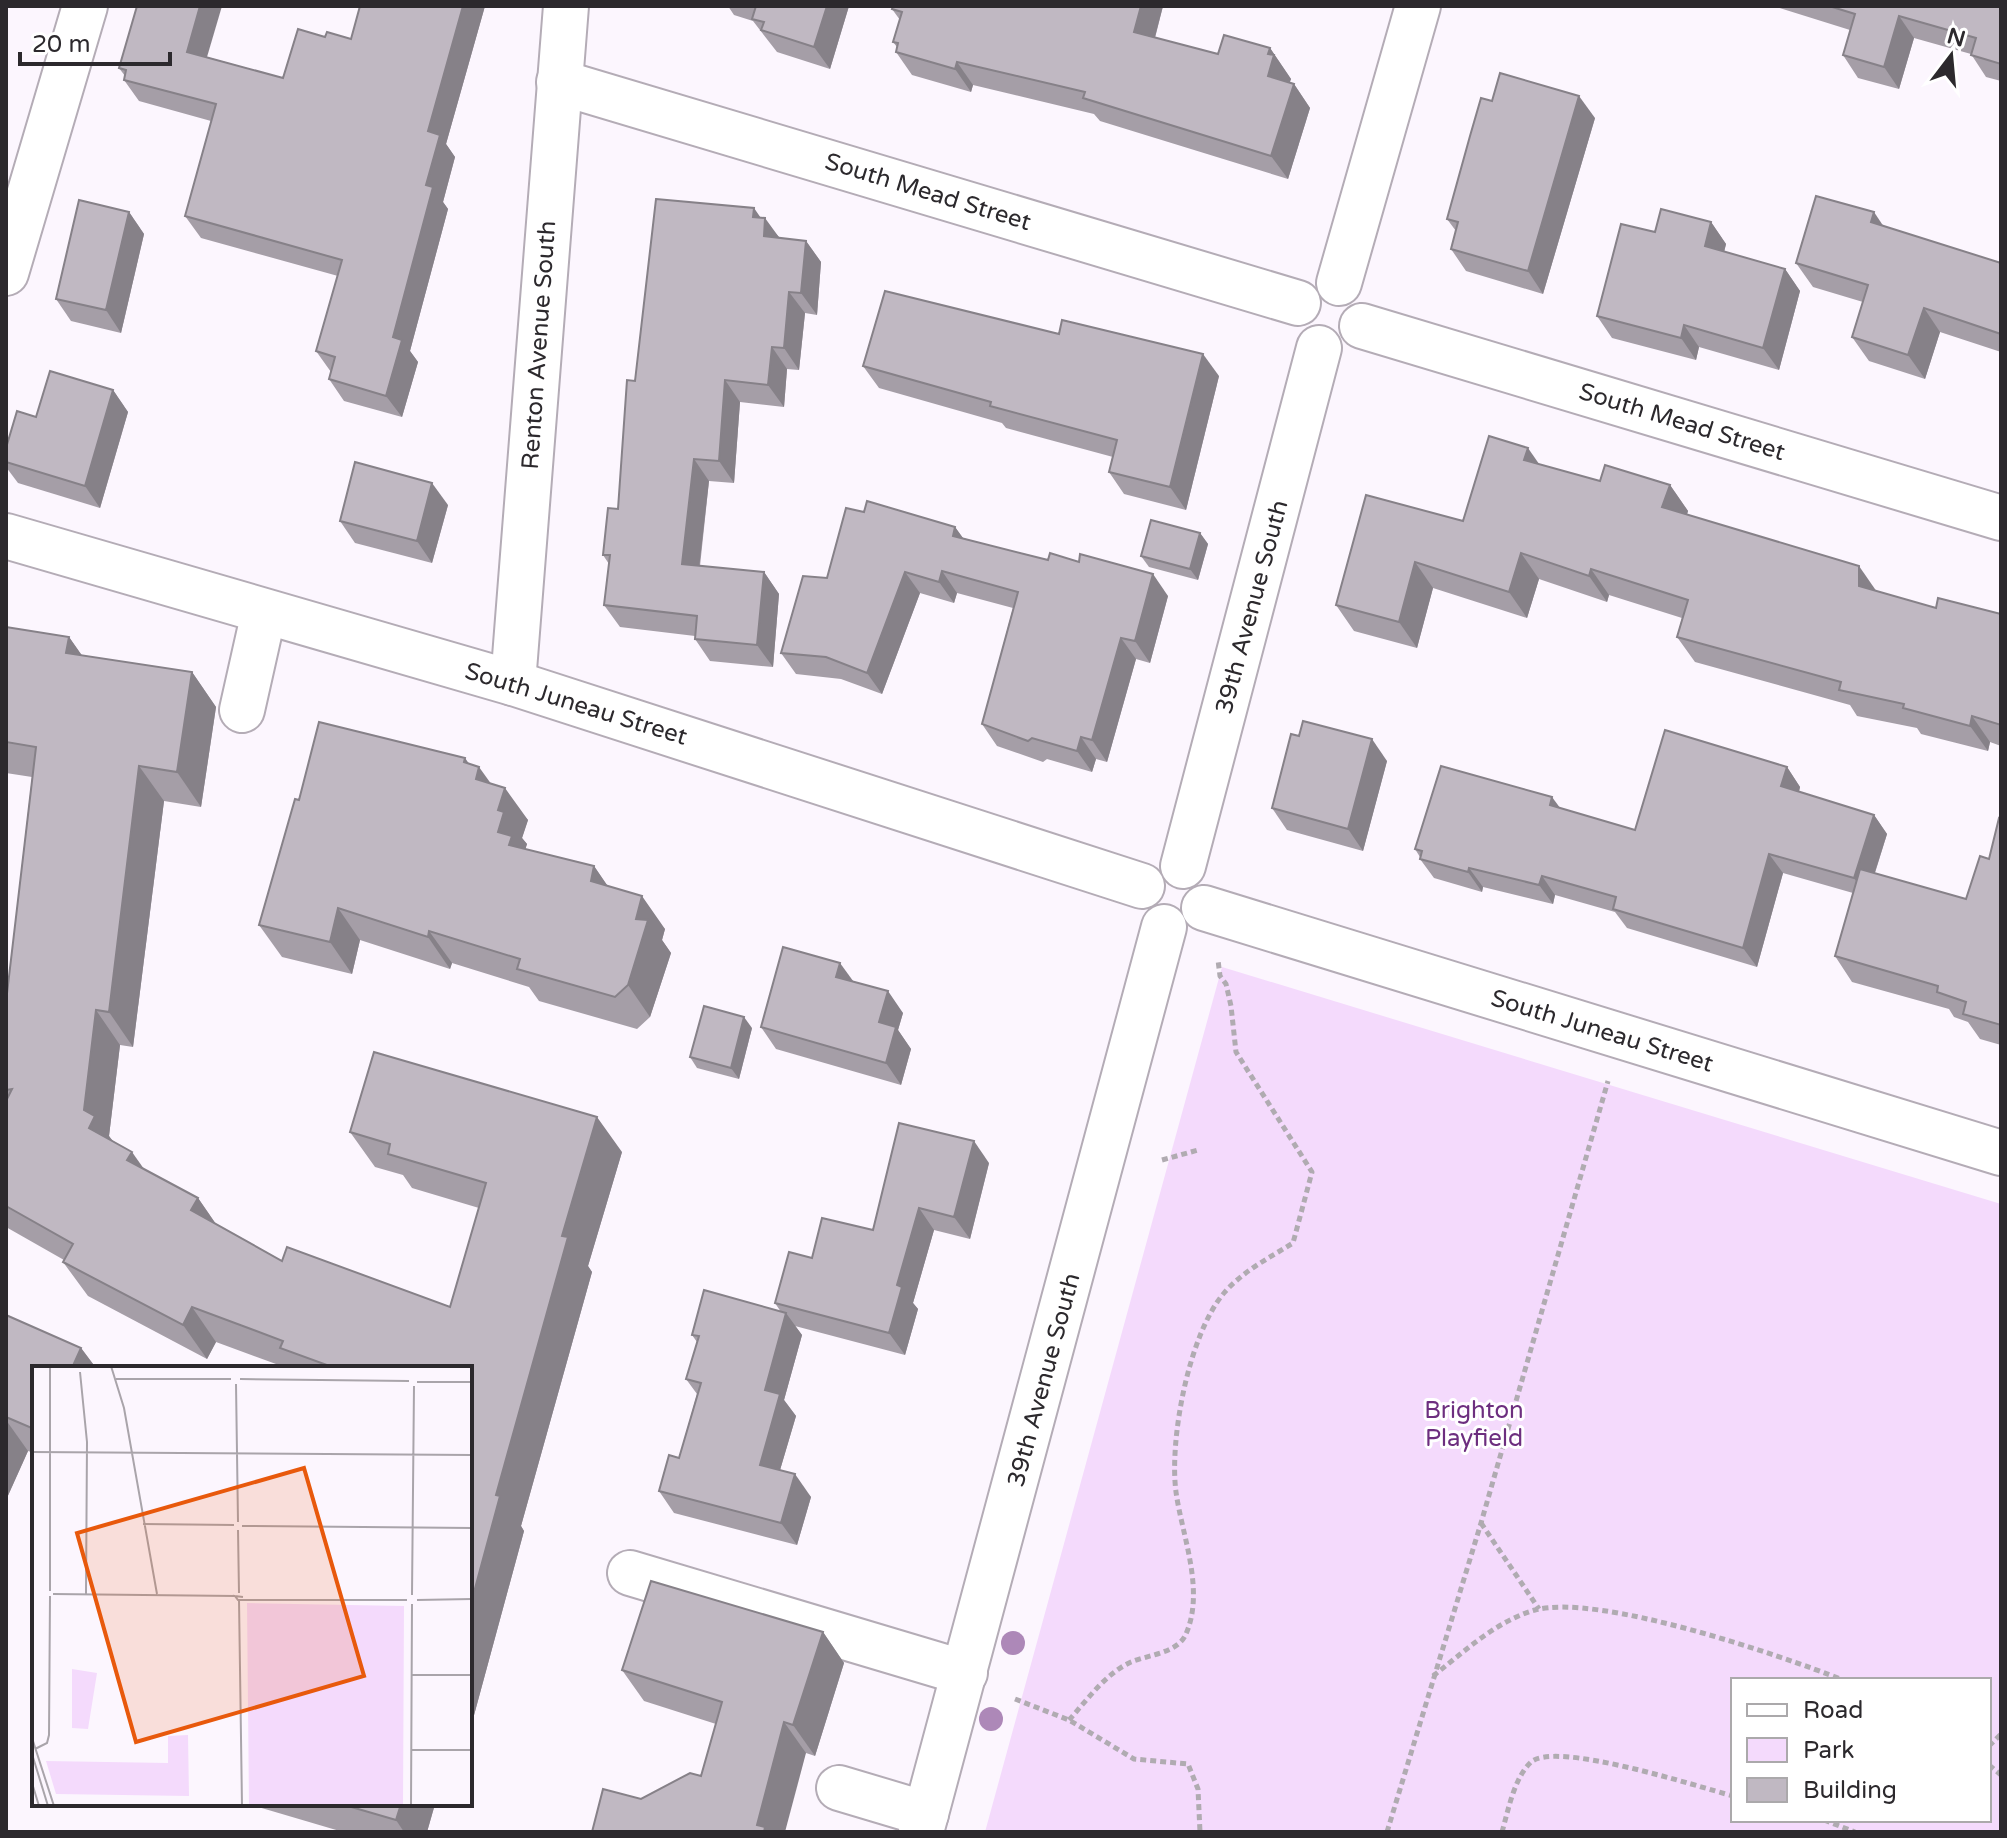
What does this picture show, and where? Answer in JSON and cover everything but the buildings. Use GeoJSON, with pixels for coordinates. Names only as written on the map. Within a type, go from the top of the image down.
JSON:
{"type":"FeatureCollection","features":[{"type":"Feature","properties":{"kind":"street"},"geometry":{"type":"LineString","coordinates":[[6,273],[85,6]]}},
{"type":"Feature","properties":{"kind":"street","name":"Renton Avenue South"},"geometry":{"type":"LineString","coordinates":[[513,683],[566,6]]}},
{"type":"Feature","properties":{"kind":"street"},"geometry":{"type":"LineString","coordinates":[[1339,283],[1418,6]]}},
{"type":"Feature","properties":{"kind":"street","name":"South Mead Street"},"geometry":{"type":"LineString","coordinates":[[559,82],[1298,303]]}},
{"type":"Feature","properties":{"kind":"street"},"geometry":{"type":"LineString","coordinates":[[1339,283],[1360,300],[1364,309],[1362,326],[1346,346],[1335,350],[1319,348],[1312,345],[1297,327],[1298,303],[1313,285],[1339,283]]}},
{"type":"Feature","properties":{"kind":"street","name":"South Mead Street"},"geometry":{"type":"LineString","coordinates":[[1362,326],[2001,518]]}},
{"type":"Feature","properties":{"kind":"street","name":"39th Avenue South"},"geometry":{"type":"LineString","coordinates":[[1183,866],[1319,348]]}},
{"type":"Feature","properties":{"kind":"street","name":"South Juneau Street"},"geometry":{"type":"LineString","coordinates":[[6,536],[513,683],[1142,886]]}},
{"type":"Feature","properties":{"kind":"street"},"geometry":{"type":"LineString","coordinates":[[242,710],[264,612]]}},
{"type":"Feature","properties":{"kind":"street"},"geometry":{"type":"LineString","coordinates":[[1183,866],[1204,886],[1204,908],[1189,925],[1164,927],[1143,912],[1140,902],[1142,886],[1157,867],[1183,866]]}},
{"type":"Feature","properties":{"kind":"street","name":"South Juneau Street"},"geometry":{"type":"LineString","coordinates":[[1204,908],[2001,1153]]}},
{"type":"Feature","properties":{"kind":"street","name":"39th Avenue South"},"geometry":{"type":"LineString","coordinates":[[924,1823],[1164,927]]}},
{"type":"Feature","properties":{"kind":"street"},"geometry":{"type":"LineString","coordinates":[[630,1573],[965,1673]]}},
{"type":"Feature","properties":{"kind":"street"},"geometry":{"type":"LineString","coordinates":[[839,1788],[924,1823]]}},
{"type":"Feature","properties":{"kind":"path"},"geometry":{"type":"LineString","coordinates":[[1069,1720],[1111,1674],[1130,1663],[1174,1647],[1183,1640],[1193,1592],[1175,1489],[1176,1429],[1195,1350],[1221,1296],[1230,1286],[1293,1243],[1312,1172],[1236,1052],[1231,1006],[1226,984],[1220,976],[1218,959]]}},
{"type":"Feature","properties":{"kind":"path"},"geometry":{"type":"LineString","coordinates":[[1387,1832],[1481,1523],[1608,1081]]}},
{"type":"Feature","properties":{"kind":"path"},"geometry":{"type":"LineString","coordinates":[[1162,1160],[1198,1150]]}},
{"type":"Feature","properties":{"kind":"path"},"geometry":{"type":"LineString","coordinates":[[1481,1523],[1539,1609]]}},
{"type":"Feature","properties":{"kind":"path"},"geometry":{"type":"LineString","coordinates":[[1432,1676],[1514,1617],[1539,1609],[1585,1609],[1636,1617],[1838,1678]]}},
{"type":"Feature","properties":{"kind":"path"},"geometry":{"type":"LineString","coordinates":[[1813,1678],[1815,1669]]}},
{"type":"Feature","properties":{"kind":"path"},"geometry":{"type":"LineString","coordinates":[[1015,1699],[1069,1720],[1134,1759],[1188,1764],[1198,1789],[1200,1832]]}},
{"type":"Feature","properties":{"kind":"path"},"geometry":{"type":"LineString","coordinates":[[1502,1830],[1523,1773],[1530,1763],[1543,1756],[1580,1758],[1731,1796]]}},
{"type":"Feature","properties":{"kind":"path"},"geometry":{"type":"LineString","coordinates":[[1829,1822],[1855,1832]]}},
{"type":"Feature","properties":{"kind":"green space","name":"Brighton Playfield"},"geometry":{"type":"Polygon","coordinates":[[[1222,967],[2001,1204],[2001,1832],[985,1832],[1222,967]]]}}]}
